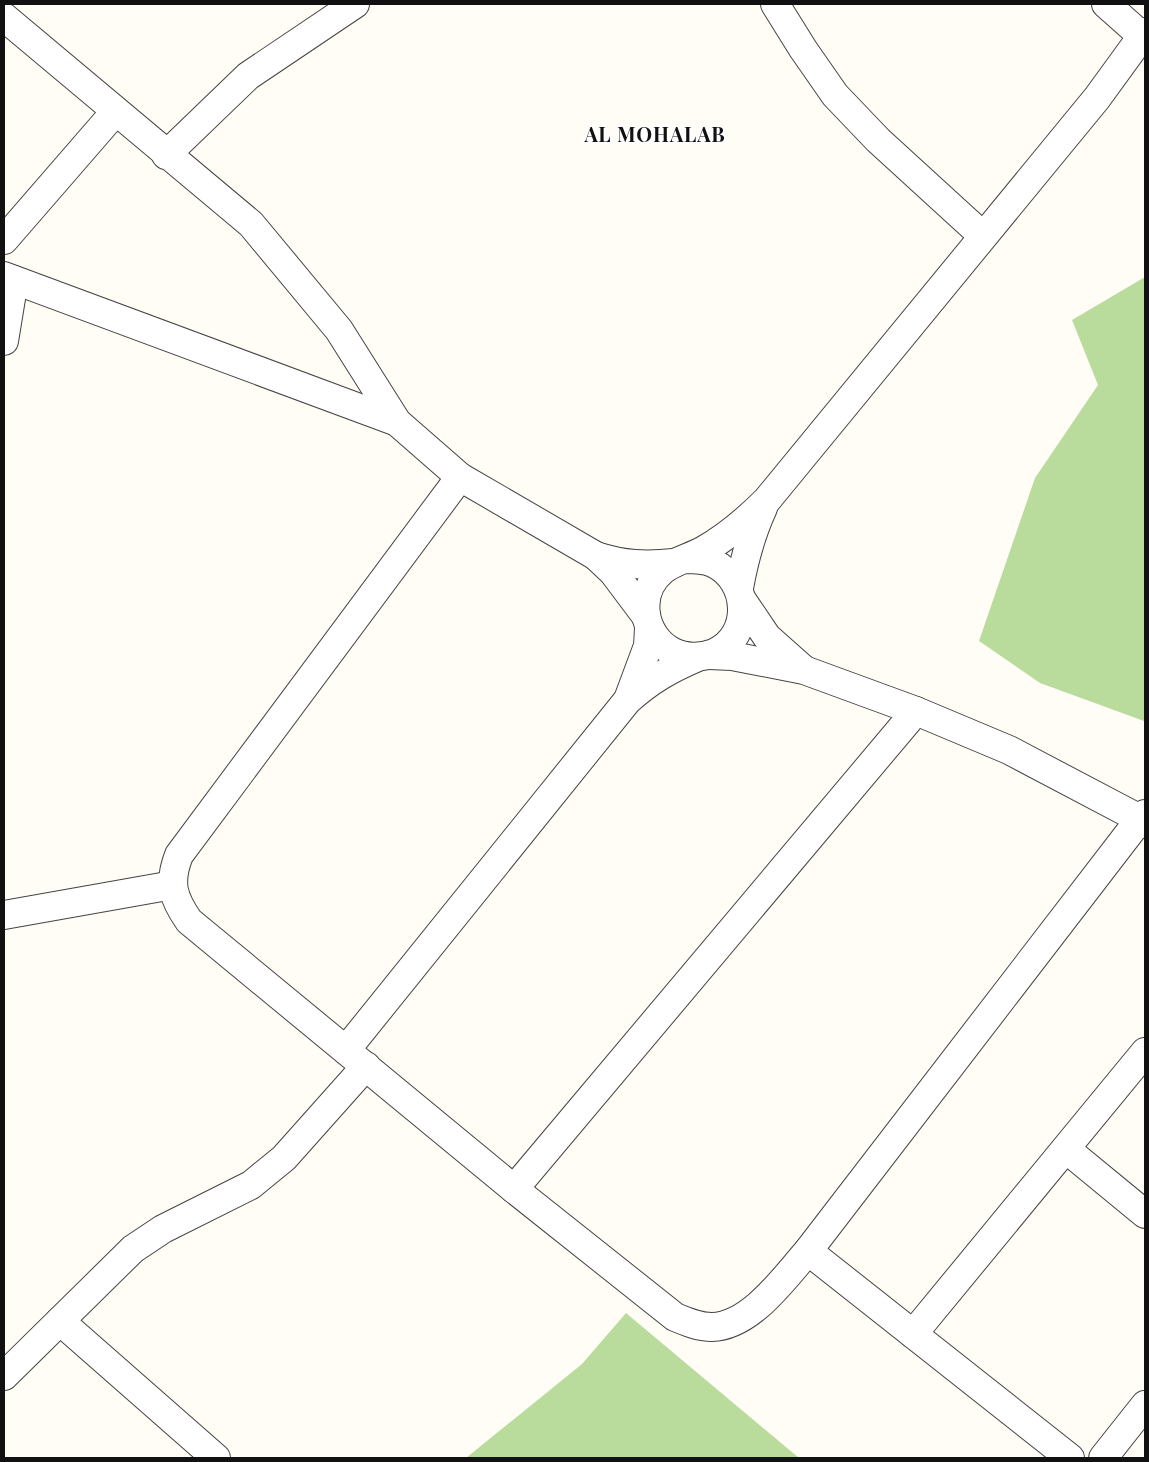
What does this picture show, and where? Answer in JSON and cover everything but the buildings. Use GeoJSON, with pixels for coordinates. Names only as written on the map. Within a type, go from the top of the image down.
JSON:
{"type":"FeatureCollection","features":[{"type":"Feature","properties":{"kind":"street"},"geometry":{"type":"LineString","coordinates":[[166,155],[248,76],[355,4]]}},
{"type":"Feature","properties":{"kind":"street"},"geometry":{"type":"LineString","coordinates":[[775,4],[835,95],[878,140],[983,236]]}},
{"type":"Feature","properties":{"kind":"street"},"geometry":{"type":"LineString","coordinates":[[627,701],[648,646],[645,602],[648,590],[655,579],[663,569],[706,549],[747,520],[767,500],[1097,98],[1144,34],[1106,4]]}},
{"type":"Feature","properties":{"kind":"street"},"geometry":{"type":"LineString","coordinates":[[4,17],[166,155],[251,224],[339,330],[397,422],[460,477],[596,556],[613,572],[647,622],[656,639],[666,648],[677,654],[732,656],[804,670],[916,711],[1009,750],[1143,819],[808,1251],[765,1300],[748,1314],[729,1323],[714,1327],[695,1325],[675,1317],[514,1189],[189,921],[178,904],[173,885],[173,870],[179,856],[460,477]]}},
{"type":"Feature","properties":{"kind":"street"},"geometry":{"type":"LineString","coordinates":[[4,240],[115,112]]}},
{"type":"Feature","properties":{"kind":"street"},"geometry":{"type":"LineString","coordinates":[[4,341],[9,278],[397,422]]}},
{"type":"Feature","properties":{"kind":"street"},"geometry":{"type":"LineString","coordinates":[[4,1376],[133,1249],[163,1229],[251,1185],[284,1158],[356,1058],[627,701],[646,683],[663,673],[719,650],[735,636],[743,614],[740,594],[747,549],[767,500]]}},
{"type":"Feature","properties":{"kind":"street"},"geometry":{"type":"LineString","coordinates":[[596,556],[616,562],[650,565],[699,559],[711,562],[722,568],[732,577],[740,594],[767,637],[804,670]]}},
{"type":"Feature","properties":{"kind":"street"},"geometry":{"type":"LineString","coordinates":[[514,1189],[916,711]]}},
{"type":"Feature","properties":{"kind":"street"},"geometry":{"type":"LineString","coordinates":[[4,915],[173,885]]}},
{"type":"Feature","properties":{"kind":"street"},"geometry":{"type":"LineString","coordinates":[[913,1334],[1145,1052]]}},
{"type":"Feature","properties":{"kind":"street"},"geometry":{"type":"LineString","coordinates":[[1066,1150],[1145,1214]]}},
{"type":"Feature","properties":{"kind":"street"},"geometry":{"type":"LineString","coordinates":[[808,1251],[1070,1458]]}},
{"type":"Feature","properties":{"kind":"street"},"geometry":{"type":"LineString","coordinates":[[60,1321],[216,1458]]}},
{"type":"Feature","properties":{"kind":"street"},"geometry":{"type":"LineString","coordinates":[[1103,1458],[1145,1404]]}},
{"type":"Feature","properties":{"kind":"green space"},"geometry":{"type":"Polygon","coordinates":[[[1145,277],[1144,721],[1040,683],[979,641],[1035,478],[1098,385],[1072,320],[1145,277]]]}},
{"type":"Feature","properties":{"kind":"green space"},"geometry":{"type":"Polygon","coordinates":[[[626,1313],[799,1458],[466,1458],[582,1364],[626,1313]]]}},
{"type":"Feature","properties":{"kind":"district","name":"AL MOHALAB"},"geometry":{"type":"Point","coordinates":[655,135]}}]}
